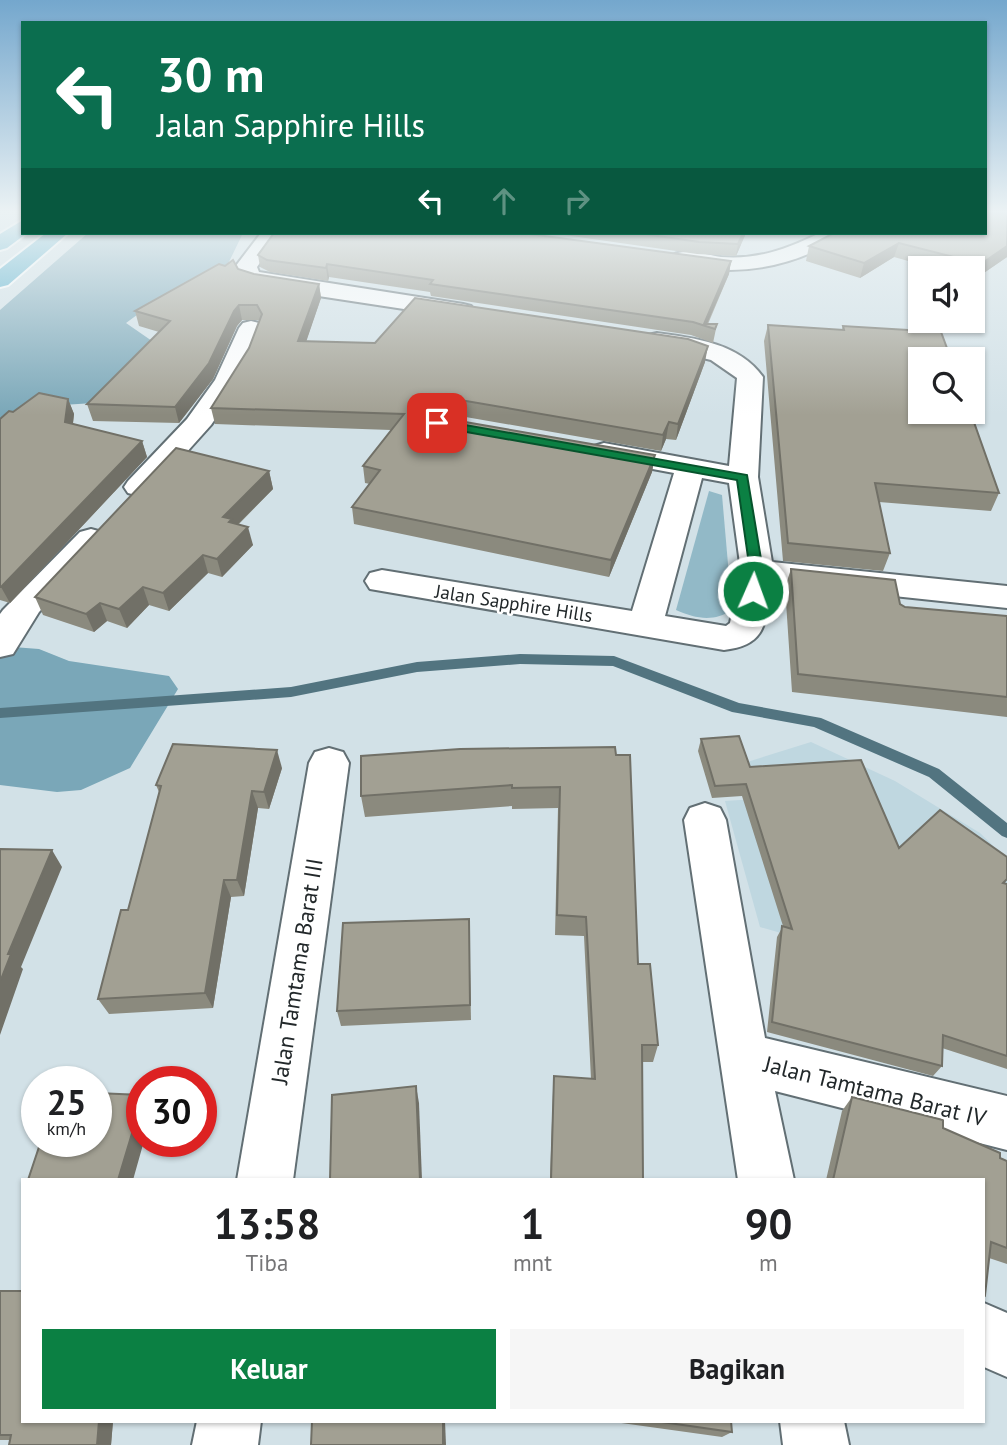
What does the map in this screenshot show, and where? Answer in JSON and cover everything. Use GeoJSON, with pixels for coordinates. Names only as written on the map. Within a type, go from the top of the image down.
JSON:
{"type":"FeatureCollection","features":[{"type":"Feature","properties":{"kind":"street"},"geometry":{"type":"LineString","coordinates":[[261,279],[488,314]]}},
{"type":"Feature","properties":{"kind":"street"},"geometry":{"type":"LineString","coordinates":[[1,638],[44,587],[197,425],[228,380],[251,328]]}},
{"type":"Feature","properties":{"kind":"street","name":"Jalan Sapphire Hills"},"geometry":{"type":"LineString","coordinates":[[382,581],[724,638],[741,634],[746,629],[757,571],[743,477],[750,377],[745,369],[714,352],[637,337]]}},
{"type":"Feature","properties":{"kind":"street"},"geometry":{"type":"LineString","coordinates":[[584,449],[743,477]]}},
{"type":"Feature","properties":{"kind":"street"},"geometry":{"type":"LineString","coordinates":[[646,624],[690,467]]}},
{"type":"Feature","properties":{"kind":"street"},"geometry":{"type":"LineString","coordinates":[[757,571],[1007,597]]}},
{"type":"Feature","properties":{"kind":"street","name":"Jalan Tamtama Barat III"},"geometry":{"type":"LineString","coordinates":[[265,1178],[329,762]]}},
{"type":"Feature","properties":{"kind":"street","name":"Jalan Tamtama Barat IV"},"geometry":{"type":"LineString","coordinates":[[705,820],[743,1058],[766,1178]]}},
{"type":"Feature","properties":{"kind":"street","name":"Jalan Tamtama Barat IV"},"geometry":{"type":"LineString","coordinates":[[743,1058],[1007,1123]]}},
{"type":"Feature","properties":{"kind":"street"},"geometry":{"type":"LineString","coordinates":[[985,1335],[1007,1346]]}},
{"type":"Feature","properties":{"kind":"street"},"geometry":{"type":"LineString","coordinates":[[225,1445],[229,1423]]}},
{"type":"Feature","properties":{"kind":"street"},"geometry":{"type":"LineString","coordinates":[[812,1423],[817,1445]]}},
{"type":"Feature","properties":{"kind":"shaded area"},"geometry":{"type":"Polygon","coordinates":[[[35,279],[199,279],[160,298],[126,323],[152,341],[94,403],[46,406],[0,421],[0,310],[35,279]]]}},
{"type":"Feature","properties":{"kind":"shaded area"},"geometry":{"type":"Polygon","coordinates":[[[709,491],[722,495],[732,610],[705,618],[676,610],[709,491]]]}},
{"type":"Feature","properties":{"kind":"shaded area"},"geometry":{"type":"Polygon","coordinates":[[[0,646],[39,649],[69,661],[169,676],[178,689],[130,768],[81,790],[57,792],[0,785],[0,646]]]}},
{"type":"Feature","properties":{"kind":"shaded area"},"geometry":{"type":"Polygon","coordinates":[[[811,742],[895,781],[980,833],[1007,859],[1007,899],[781,933],[760,927],[725,801],[755,799],[744,763],[811,742]]]}},
{"type":"Feature","properties":{"kind":"building"},"geometry":{"type":"Polygon","coordinates":[[[191,279],[289,279],[319,284],[298,341],[375,343],[415,298],[688,339],[708,346],[678,424],[669,422],[663,435],[437,396],[425,398],[420,405],[425,415],[655,455],[611,560],[352,507],[380,470],[363,466],[404,414],[211,408],[249,348],[262,314],[257,305],[239,305],[234,311],[209,363],[175,407],[87,404],[170,321],[135,311],[191,279]]]}},
{"type":"Feature","properties":{"kind":"building"},"geometry":{"type":"Polygon","coordinates":[[[429,279],[723,279],[704,324],[717,324],[715,329],[693,322],[430,284],[433,280],[429,279]]]}},
{"type":"Feature","properties":{"kind":"building"},"geometry":{"type":"Polygon","coordinates":[[[768,325],[844,330],[843,326],[908,330],[908,333],[941,333],[947,347],[908,347],[908,424],[975,424],[999,493],[875,483],[890,553],[788,543],[768,325]]]}},
{"type":"Feature","properties":{"kind":"building"},"geometry":{"type":"Polygon","coordinates":[[[39,393],[68,399],[65,422],[142,441],[0,587],[0,419],[39,393]]]}},
{"type":"Feature","properties":{"kind":"building"},"geometry":{"type":"Polygon","coordinates":[[[176,448],[269,471],[223,517],[232,519],[229,522],[248,527],[217,559],[203,555],[163,593],[143,587],[119,609],[100,603],[86,614],[35,597],[176,448]]]}},
{"type":"Feature","properties":{"kind":"building"},"geometry":{"type":"Polygon","coordinates":[[[791,569],[895,580],[900,604],[905,607],[1007,616],[1007,697],[798,674],[791,569]]]}},
{"type":"Feature","properties":{"kind":"building"},"geometry":{"type":"Polygon","coordinates":[[[739,736],[750,767],[861,760],[899,848],[940,810],[1007,857],[1007,879],[1003,883],[1007,884],[1007,1056],[943,1035],[942,1066],[772,1022],[782,926],[792,929],[746,784],[715,786],[701,739],[739,736]]]}},
{"type":"Feature","properties":{"kind":"building"},"geometry":{"type":"Polygon","coordinates":[[[173,744],[277,750],[264,792],[252,791],[237,880],[224,880],[205,993],[98,999],[121,910],[128,910],[161,786],[156,785],[173,744]]]}},
{"type":"Feature","properties":{"kind":"building"},"geometry":{"type":"Polygon","coordinates":[[[615,747],[616,755],[630,755],[638,964],[650,964],[658,1045],[642,1045],[643,1178],[551,1178],[554,1076],[595,1079],[586,917],[557,915],[560,787],[512,788],[512,785],[361,796],[361,756],[460,749],[615,747]]]}},
{"type":"Feature","properties":{"kind":"building"},"geometry":{"type":"Polygon","coordinates":[[[0,849],[52,850],[8,954],[11,954],[0,982],[0,849]]]}},
{"type":"Feature","properties":{"kind":"building"},"geometry":{"type":"Polygon","coordinates":[[[469,919],[470,1005],[337,1011],[343,923],[469,919]]]}},
{"type":"Feature","properties":{"kind":"building"},"geometry":{"type":"Polygon","coordinates":[[[416,1086],[420,1178],[330,1178],[332,1095],[416,1086]]]}},
{"type":"Feature","properties":{"kind":"building"},"geometry":{"type":"Polygon","coordinates":[[[112,1094],[126,1094],[126,1153],[119,1178],[29,1178],[36,1157],[112,1157],[112,1094]]]}},
{"type":"Feature","properties":{"kind":"building"},"geometry":{"type":"Polygon","coordinates":[[[852,1097],[943,1120],[943,1128],[1000,1153],[1000,1158],[1007,1161],[1007,1248],[991,1242],[985,1295],[985,1178],[833,1178],[852,1097]]]}},
{"type":"Feature","properties":{"kind":"building"},"geometry":{"type":"Polygon","coordinates":[[[0,1291],[21,1291],[21,1423],[99,1423],[97,1445],[9,1445],[11,1435],[0,1435],[0,1291]]]}},
{"type":"Feature","properties":{"kind":"building"},"geometry":{"type":"Polygon","coordinates":[[[312,1423],[443,1423],[443,1445],[311,1445],[312,1423]]]}},
{"type":"Feature","properties":{"kind":"building"},"geometry":{"type":"Polygon","coordinates":[[[669,1423],[731,1423],[732,1432],[669,1423]]]}},
{"type":"Feature","properties":{"kind":"waterway"},"geometry":{"type":"LineString","coordinates":[[0,713],[291,692],[417,667],[520,659],[614,661],[737,708],[816,722],[934,773],[1007,832]]}},
{"type":"Feature","properties":{"kind":"route"},"geometry":{"type":"LineString","coordinates":[[437,423],[743,477],[757,571],[753,591]]}}]}
